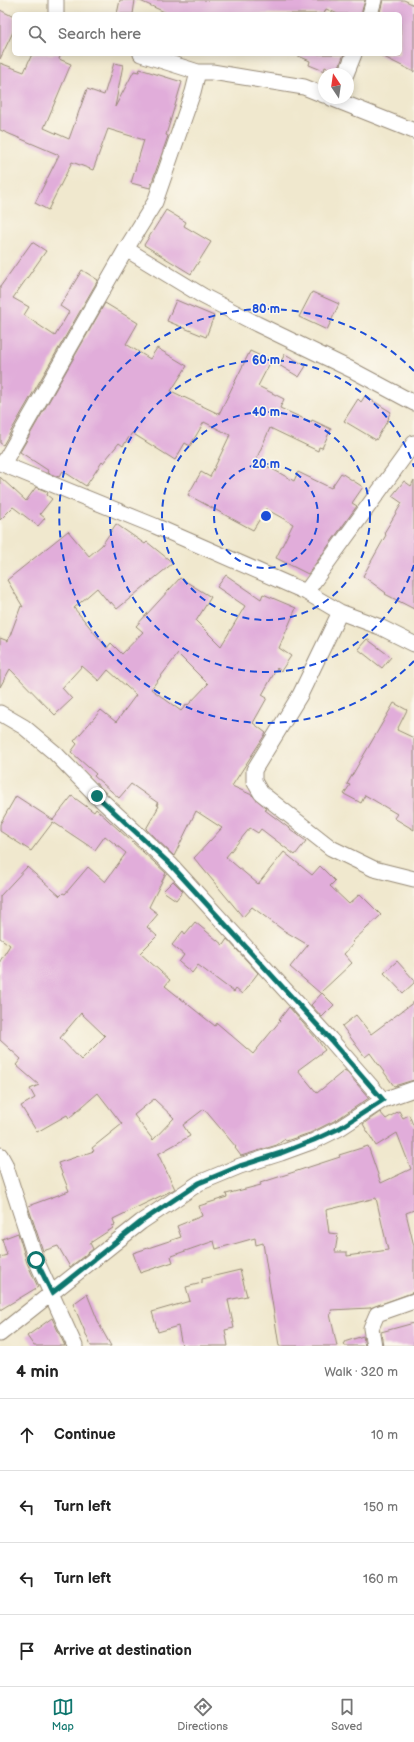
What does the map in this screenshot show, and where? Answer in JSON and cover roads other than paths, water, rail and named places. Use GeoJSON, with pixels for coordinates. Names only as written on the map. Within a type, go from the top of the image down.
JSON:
{"type":"FeatureCollection","features":[{"type":"Feature","properties":{"kind":"street"},"geometry":{"type":"LineString","coordinates":[[56,0],[56,12]]}},
{"type":"Feature","properties":{"kind":"street"},"geometry":{"type":"LineString","coordinates":[[371,12],[374,0]]}},
{"type":"Feature","properties":{"kind":"street"},"geometry":{"type":"LineString","coordinates":[[147,56],[198,72],[212,72],[304,87],[318,92]]}},
{"type":"Feature","properties":{"kind":"street"},"geometry":{"type":"LineString","coordinates":[[348,68],[353,56]]}},
{"type":"Feature","properties":{"kind":"street"},"geometry":{"type":"LineString","coordinates":[[198,72],[193,92],[155,202],[126,249],[2,464],[155,526],[306,592],[340,612],[380,627],[414,644]]}},
{"type":"Feature","properties":{"kind":"street"},"geometry":{"type":"LineString","coordinates":[[347,104],[414,131]]}},
{"type":"Feature","properties":{"kind":"street"},"geometry":{"type":"LineString","coordinates":[[126,249],[210,299],[257,324],[352,370],[414,403]]}},
{"type":"Feature","properties":{"kind":"street"},"geometry":{"type":"LineString","coordinates":[[306,592],[414,443]]}},
{"type":"Feature","properties":{"kind":"street"},"geometry":{"type":"LineString","coordinates":[[340,612],[300,695],[254,770],[254,780],[261,792],[331,848],[374,869],[414,879]]}},
{"type":"Feature","properties":{"kind":"street"},"geometry":{"type":"LineString","coordinates":[[0,713],[24,727],[55,753],[97,796],[171,865],[330,1039],[383,1100]]}},
{"type":"Feature","properties":{"kind":"street"},"geometry":{"type":"LineString","coordinates":[[0,1334],[141,1222],[199,1183],[240,1166],[281,1153],[314,1140],[340,1128],[383,1100],[414,1089]]}},
{"type":"Feature","properties":{"kind":"street"},"geometry":{"type":"LineString","coordinates":[[0,1155],[5,1164],[36,1260],[75,1346]]}},
{"type":"Feature","properties":{"kind":"street"},"geometry":{"type":"LineString","coordinates":[[374,1346],[371,1328],[377,1314],[414,1300]]}}]}
